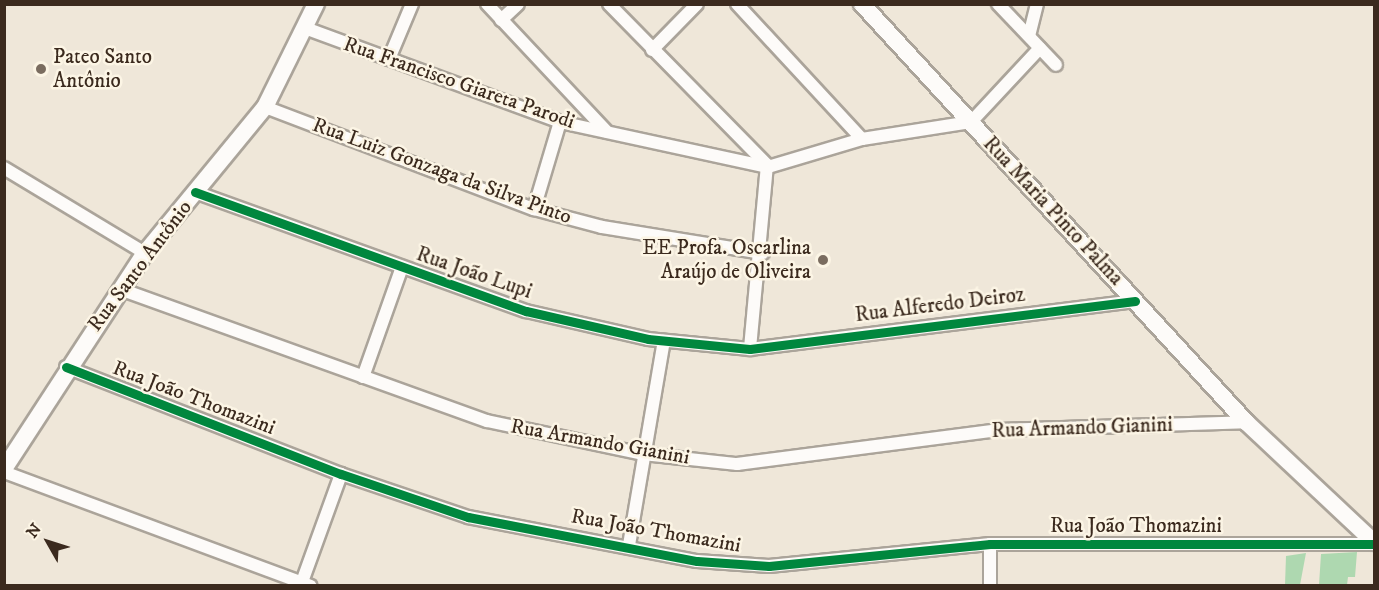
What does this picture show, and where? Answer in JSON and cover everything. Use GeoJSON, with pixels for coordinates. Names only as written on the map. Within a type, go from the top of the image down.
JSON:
{"type":"FeatureCollection","features":[{"type":"Feature","properties":{"kind":"street","name":"Rua Santo Antônio"},"geometry":{"type":"LineString","coordinates":[[4,470],[66,367],[145,253],[266,107],[316,4]]}},
{"type":"Feature","properties":{"kind":"street"},"geometry":{"type":"LineString","coordinates":[[389,59],[412,4]]}},
{"type":"Feature","properties":{"kind":"street"},"geometry":{"type":"LineString","coordinates":[[487,4],[607,132]]}},
{"type":"Feature","properties":{"kind":"street"},"geometry":{"type":"LineString","coordinates":[[501,20],[518,4]]}},
{"type":"Feature","properties":{"kind":"street"},"geometry":{"type":"LineString","coordinates":[[609,4],[768,167],[763,253],[750,349]]}},
{"type":"Feature","properties":{"kind":"street"},"geometry":{"type":"LineString","coordinates":[[652,50],[697,4]]}},
{"type":"Feature","properties":{"kind":"street"},"geometry":{"type":"LineString","coordinates":[[737,4],[862,139]]}},
{"type":"Feature","properties":{"kind":"street","name":"Rua Maria Pinto Palma"},"geometry":{"type":"LineString","coordinates":[[862,4],[1246,422],[1374,543]]}},
{"type":"Feature","properties":{"kind":"street"},"geometry":{"type":"LineString","coordinates":[[998,4],[1056,66]]}},
{"type":"Feature","properties":{"kind":"street"},"geometry":{"type":"LineString","coordinates":[[1029,36],[1037,4]]}},
{"type":"Feature","properties":{"kind":"street","name":"Rua Francisco Giareta Parodi"},"geometry":{"type":"LineString","coordinates":[[305,28],[560,122],[768,167],[862,139],[971,122]]}},
{"type":"Feature","properties":{"kind":"street"},"geometry":{"type":"LineString","coordinates":[[971,122],[1040,48]]}},
{"type":"Feature","properties":{"kind":"street","name":"Rua Luiz Gonzaga da Silva Pinto"},"geometry":{"type":"LineString","coordinates":[[266,107],[534,209],[602,226],[763,253]]}},
{"type":"Feature","properties":{"kind":"street"},"geometry":{"type":"LineString","coordinates":[[534,209],[560,122]]}},
{"type":"Feature","properties":{"kind":"street"},"geometry":{"type":"LineString","coordinates":[[4,168],[145,253]]}},
{"type":"Feature","properties":{"kind":"street","name":"Rua João Lupi"},"geometry":{"type":"LineString","coordinates":[[195,192],[526,311],[664,341],[750,349]]}},
{"type":"Feature","properties":{"kind":"street"},"geometry":{"type":"LineString","coordinates":[[363,377],[402,267]]}},
{"type":"Feature","properties":{"kind":"street","name":"Rua Armando Gianini"},"geometry":{"type":"LineString","coordinates":[[120,289],[487,421],[643,454],[737,464],[998,430],[1246,422]]}},
{"type":"Feature","properties":{"kind":"street","name":"Rua Alferedo Deiroz"},"geometry":{"type":"LineString","coordinates":[[750,349],[1136,301]]}},
{"type":"Feature","properties":{"kind":"street"},"geometry":{"type":"LineString","coordinates":[[629,545],[664,341]]}},
{"type":"Feature","properties":{"kind":"street","name":"Rua João Thomazini"},"geometry":{"type":"LineString","coordinates":[[66,367],[341,474],[468,517],[629,545],[697,561],[769,566],[990,544],[1374,543]]}},
{"type":"Feature","properties":{"kind":"street"},"geometry":{"type":"LineString","coordinates":[[4,470],[306,584],[341,474]]}},
{"type":"Feature","properties":{"kind":"street"},"geometry":{"type":"LineString","coordinates":[[990,544],[990,585]]}},
{"type":"Feature","properties":{"kind":"green space"},"geometry":{"type":"Polygon","coordinates":[[[1357,552],[1355,577],[1348,577],[1347,585],[1319,585],[1321,554],[1357,552]]]}},
{"type":"Feature","properties":{"kind":"green space"},"geometry":{"type":"Polygon","coordinates":[[[1306,553],[1300,585],[1285,585],[1286,556],[1306,553]]]}},
{"type":"Feature","properties":{"kind":"cycle path"},"geometry":{"type":"LineString","coordinates":[[195,192],[526,311],[648,339],[750,349],[1135,301]]}},
{"type":"Feature","properties":{"kind":"cycle path"},"geometry":{"type":"LineString","coordinates":[[66,367],[341,474],[468,517],[697,561],[769,566],[990,544],[1374,544]]}},
{"type":"Feature","properties":{"kind":"place","name":"Pateo Santo Antônio"},"geometry":{"type":"Point","coordinates":[41,69]}},
{"type":"Feature","properties":{"kind":"place","name":"EE Profa. Oscarlina Araújo de Oliveira"},"geometry":{"type":"Point","coordinates":[823,260]}}]}
